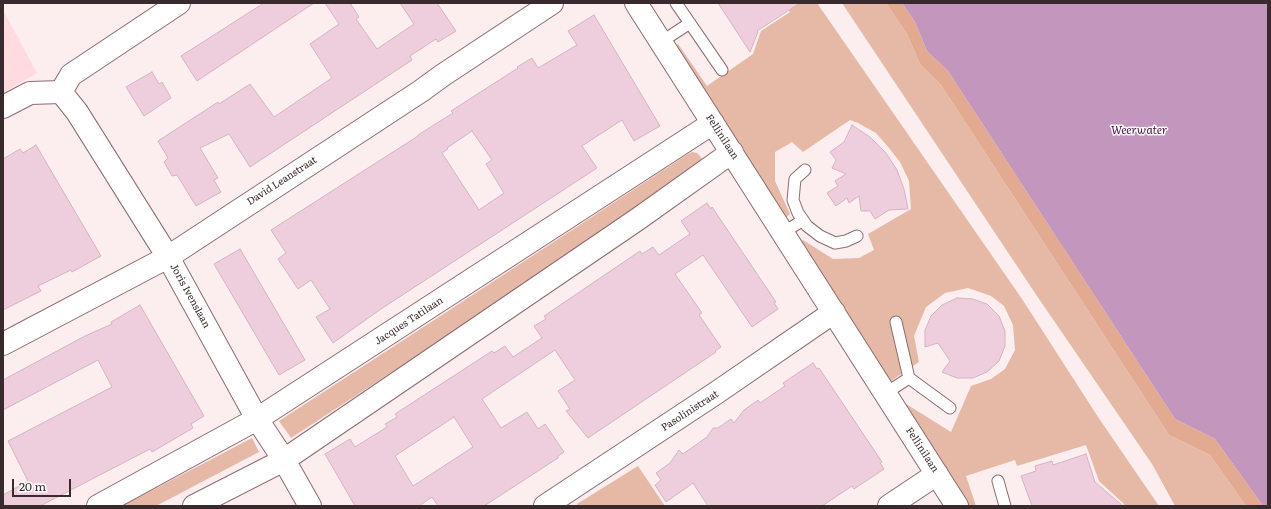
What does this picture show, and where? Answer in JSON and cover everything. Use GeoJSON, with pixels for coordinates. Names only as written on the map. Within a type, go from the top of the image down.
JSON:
{"type":"FeatureCollection","features":[{"type":"Feature","properties":{"kind":"street"},"geometry":{"type":"LineString","coordinates":[[3,107],[30,93],[61,92],[71,75],[179,3]]}},
{"type":"Feature","properties":{"kind":"street","name":"David Leanstraat"},"geometry":{"type":"LineString","coordinates":[[3,344],[168,257],[421,92],[443,75],[552,3]]}},
{"type":"Feature","properties":{"kind":"street","name":"Fellinilaan"},"geometry":{"type":"LineString","coordinates":[[636,3],[958,506]]}},
{"type":"Feature","properties":{"kind":"street","name":"Joris Ivenslaan"},"geometry":{"type":"LineString","coordinates":[[61,92],[77,112],[168,257],[257,419],[284,460],[310,506]]}},
{"type":"Feature","properties":{"kind":"street","name":"Jacques Tatilaan"},"geometry":{"type":"LineString","coordinates":[[98,506],[257,419],[713,123]]}},
{"type":"Feature","properties":{"kind":"street"},"geometry":{"type":"LineString","coordinates":[[194,506],[284,460],[638,219],[732,152]]}},
{"type":"Feature","properties":{"kind":"street","name":"Pasolinistraat"},"geometry":{"type":"LineString","coordinates":[[545,506],[716,393],[834,312]]}},
{"type":"Feature","properties":{"kind":"street"},"geometry":{"type":"LineString","coordinates":[[889,506],[937,474]]}},
{"type":"Feature","properties":{"kind":"lane"},"geometry":{"type":"LineString","coordinates":[[676,3],[722,70]]}},
{"type":"Feature","properties":{"kind":"lane"},"geometry":{"type":"LineString","coordinates":[[661,42],[690,23]]}},
{"type":"Feature","properties":{"kind":"lane"},"geometry":{"type":"LineString","coordinates":[[805,170],[795,179],[793,200],[798,213],[807,226],[820,236],[835,243],[846,241],[857,236]]}},
{"type":"Feature","properties":{"kind":"lane"},"geometry":{"type":"LineString","coordinates":[[783,233],[803,220]]}},
{"type":"Feature","properties":{"kind":"lane"},"geometry":{"type":"LineString","coordinates":[[896,322],[909,378],[950,408]]}},
{"type":"Feature","properties":{"kind":"lane"},"geometry":{"type":"LineString","coordinates":[[886,394],[909,378]]}},
{"type":"Feature","properties":{"kind":"lane"},"geometry":{"type":"LineString","coordinates":[[998,482],[1005,506]]}},
{"type":"Feature","properties":{"kind":"shaded area"},"geometry":{"type":"Polygon","coordinates":[[[784,3],[817,3],[1022,299],[1098,417],[1159,506],[1123,506],[1124,504],[1099,481],[1086,445],[1017,466],[1015,460],[966,476],[976,506],[965,506],[903,402],[951,432],[971,386],[991,379],[1005,369],[1015,350],[1013,325],[1004,306],[991,296],[968,288],[945,293],[926,307],[914,336],[919,362],[885,385],[795,244],[803,240],[833,259],[859,258],[874,250],[868,234],[911,209],[909,181],[900,162],[876,133],[850,120],[803,152],[792,142],[775,152],[775,181],[790,214],[782,221],[670,49],[678,44],[707,86],[753,54],[761,31],[790,12],[784,3]]]}},
{"type":"Feature","properties":{"kind":"shaded area"},"geometry":{"type":"Polygon","coordinates":[[[842,3],[886,3],[907,34],[920,64],[941,85],[1169,435],[1210,455],[1246,506],[1175,506],[1152,464],[1037,296],[842,3]]]}},
{"type":"Feature","properties":{"kind":"shaded area"},"geometry":{"type":"Polygon","coordinates":[[[886,3],[902,3],[915,22],[927,51],[948,71],[1175,419],[1215,439],[1263,506],[1246,506],[1210,455],[1169,435],[941,85],[920,64],[907,34],[886,3]]]}},
{"type":"Feature","properties":{"kind":"shaded area"},"geometry":{"type":"Polygon","coordinates":[[[3,10],[37,73],[3,93],[3,10]]]}},
{"type":"Feature","properties":{"kind":"shaded area"},"geometry":{"type":"Polygon","coordinates":[[[692,152],[697,153],[700,156],[703,161],[702,165],[444,338],[291,438],[279,421],[688,154],[692,152]]]}},
{"type":"Feature","properties":{"kind":"shaded area"},"geometry":{"type":"Polygon","coordinates":[[[252,438],[259,452],[156,506],[122,506],[252,438]]]}},
{"type":"Feature","properties":{"kind":"shaded area"},"geometry":{"type":"Polygon","coordinates":[[[638,466],[665,506],[578,506],[577,504],[638,466]]]}},
{"type":"Feature","properties":{"kind":"water","name":"Weerwater"},"geometry":{"type":"Polygon","coordinates":[[[902,3],[1268,3],[1268,506],[1263,506],[1215,439],[1175,419],[948,71],[927,51],[915,22],[902,3]]]}},
{"type":"Feature","properties":{"kind":"building"},"geometry":{"type":"Polygon","coordinates":[[[264,3],[314,3],[197,81],[181,56],[264,3]]]}},
{"type":"Feature","properties":{"kind":"building"},"geometry":{"type":"Polygon","coordinates":[[[325,3],[350,3],[359,17],[356,19],[377,49],[414,24],[400,3],[437,3],[456,31],[438,42],[436,39],[410,56],[412,60],[250,167],[229,134],[200,148],[218,178],[214,180],[221,192],[196,206],[177,175],[172,176],[164,162],[168,158],[158,141],[218,102],[219,104],[250,84],[274,117],[332,78],[310,44],[339,24],[325,3]]]}},
{"type":"Feature","properties":{"kind":"building"},"geometry":{"type":"Polygon","coordinates":[[[718,3],[800,3],[757,31],[758,32],[750,52],[718,3]]]}},
{"type":"Feature","properties":{"kind":"building"},"geometry":{"type":"Polygon","coordinates":[[[594,15],[660,126],[634,141],[622,120],[582,146],[597,168],[381,309],[333,343],[316,317],[330,309],[311,280],[298,289],[278,259],[286,253],[271,230],[453,113],[451,111],[518,68],[517,67],[532,58],[538,68],[577,45],[568,31],[594,15]],[[472,131],[442,153],[479,210],[504,193],[486,164],[492,160],[472,131]]]}},
{"type":"Feature","properties":{"kind":"building"},"geometry":{"type":"Polygon","coordinates":[[[152,72],[159,84],[162,82],[171,98],[144,116],[126,87],[152,72]]]}},
{"type":"Feature","properties":{"kind":"building"},"geometry":{"type":"Polygon","coordinates":[[[852,125],[870,137],[886,153],[897,170],[904,189],[908,209],[889,210],[875,219],[870,211],[861,211],[859,196],[849,203],[847,198],[836,206],[827,193],[838,186],[835,181],[846,174],[832,168],[836,160],[830,152],[844,142],[852,125]]]}},
{"type":"Feature","properties":{"kind":"building"},"geometry":{"type":"Polygon","coordinates":[[[36,145],[101,256],[72,272],[71,270],[38,286],[41,291],[3,310],[3,159],[20,149],[23,153],[36,145]]]}},
{"type":"Feature","properties":{"kind":"building"},"geometry":{"type":"Polygon","coordinates":[[[707,203],[711,209],[712,207],[776,302],[774,303],[778,309],[752,327],[703,255],[675,274],[702,313],[699,315],[721,347],[715,351],[716,352],[588,438],[566,411],[570,409],[558,391],[575,380],[555,350],[482,399],[501,428],[527,412],[538,429],[545,424],[564,452],[558,456],[558,458],[484,506],[438,506],[432,497],[419,506],[355,506],[325,454],[350,439],[355,447],[387,427],[385,424],[397,417],[395,414],[492,351],[494,353],[505,346],[513,357],[542,338],[534,326],[546,319],[544,316],[640,251],[642,254],[653,247],[659,255],[690,234],[681,221],[707,203]],[[454,417],[395,456],[413,486],[473,447],[454,417]]]}},
{"type":"Feature","properties":{"kind":"building"},"geometry":{"type":"Polygon","coordinates":[[[240,249],[305,360],[279,375],[214,264],[240,249]]]}},
{"type":"Feature","properties":{"kind":"building"},"geometry":{"type":"Polygon","coordinates":[[[957,298],[973,299],[987,304],[999,316],[1005,331],[1005,346],[999,361],[987,372],[973,378],[957,378],[942,372],[950,361],[938,343],[925,347],[925,330],[931,316],[942,305],[957,298]]]}},
{"type":"Feature","properties":{"kind":"building"},"geometry":{"type":"Polygon","coordinates":[[[140,305],[204,416],[191,424],[193,428],[152,452],[150,449],[40,506],[3,506],[3,495],[28,481],[8,441],[112,387],[98,360],[3,410],[3,380],[85,336],[112,324],[111,322],[140,305]]]}},
{"type":"Feature","properties":{"kind":"building"},"geometry":{"type":"Polygon","coordinates":[[[813,363],[817,369],[819,368],[882,462],[880,463],[884,469],[854,489],[852,486],[822,506],[708,506],[693,483],[666,502],[655,485],[661,480],[656,473],[670,463],[679,450],[683,454],[707,437],[713,428],[718,428],[731,419],[734,423],[744,410],[758,400],[760,403],[785,386],[783,383],[813,363]]]}},
{"type":"Feature","properties":{"kind":"building"},"geometry":{"type":"Polygon","coordinates":[[[1086,454],[1095,482],[1123,506],[1032,506],[1021,476],[1036,471],[1035,466],[1052,461],[1053,465],[1086,454]]]}}]}
